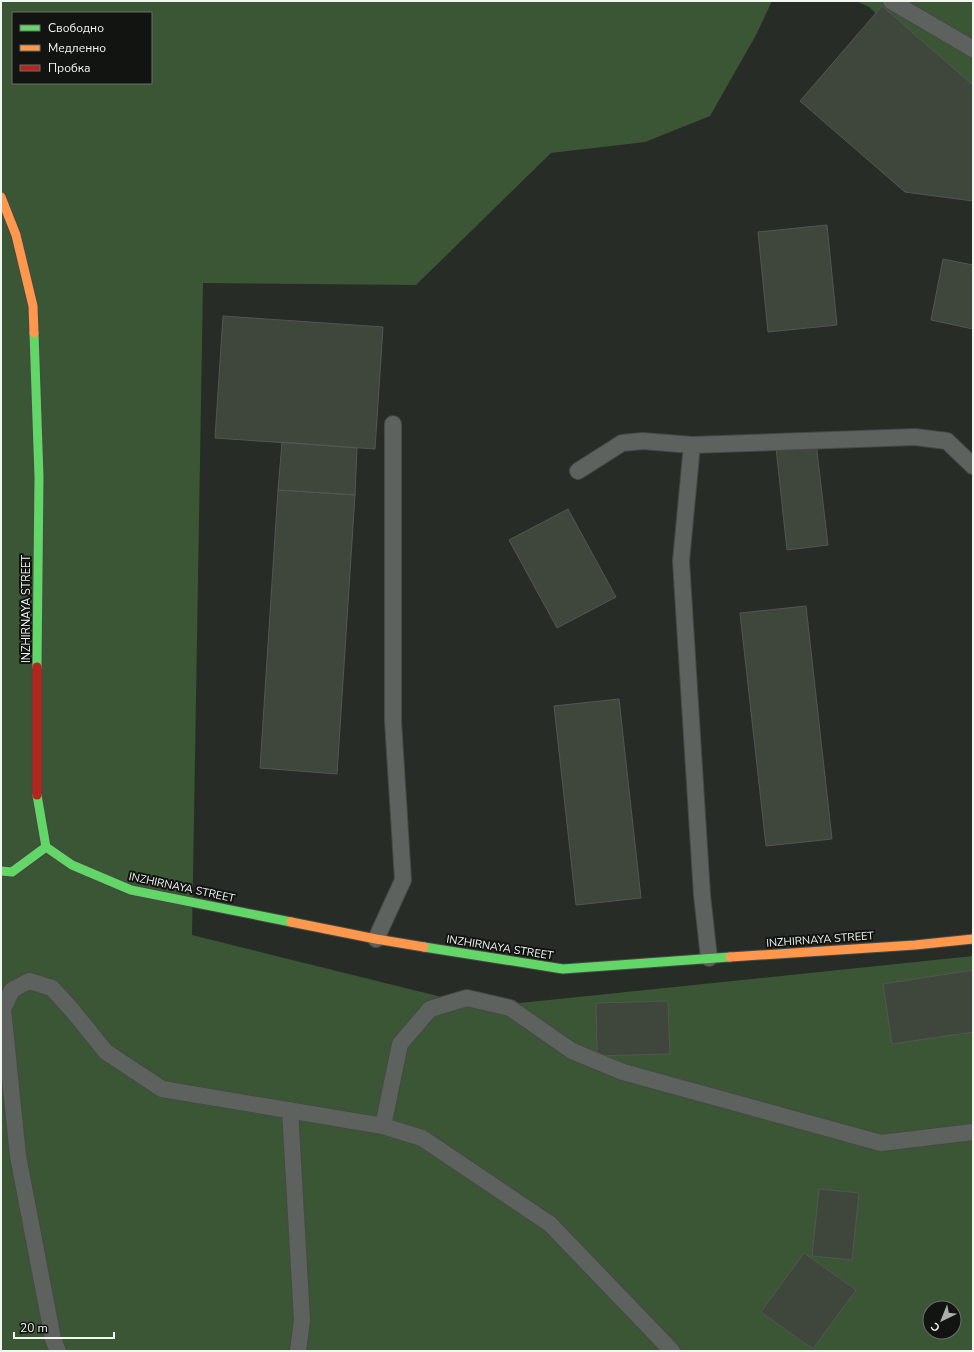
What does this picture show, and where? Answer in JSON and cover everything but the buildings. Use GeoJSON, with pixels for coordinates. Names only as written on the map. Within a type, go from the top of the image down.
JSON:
{"type":"FeatureCollection","features":[{"type":"Feature","properties":{"kind":"street","name":"INZHIRNAYA STREET"},"geometry":{"type":"LineString","coordinates":[[1,197],[16,235],[33,306],[39,477],[36,791],[46,847],[72,865],[131,890],[376,939],[562,969],[914,945],[973,939]]}},
{"type":"Feature","properties":{"kind":"street"},"geometry":{"type":"LineString","coordinates":[[1,871],[12,872],[46,847]]}},
{"type":"Feature","properties":{"kind":"lane"},"geometry":{"type":"LineString","coordinates":[[891,1],[973,49]]}},
{"type":"Feature","properties":{"kind":"lane"},"geometry":{"type":"LineString","coordinates":[[376,939],[403,880],[393,721],[393,424]]}},
{"type":"Feature","properties":{"kind":"lane"},"geometry":{"type":"LineString","coordinates":[[578,471],[622,443],[643,441],[692,445],[915,437],[947,441],[973,466]]}},
{"type":"Feature","properties":{"kind":"lane"},"geometry":{"type":"LineString","coordinates":[[692,445],[681,561],[702,895],[709,958]]}},
{"type":"Feature","properties":{"kind":"lane"},"geometry":{"type":"LineString","coordinates":[[58,1351],[53,1339],[18,1156],[3,1009],[12,990],[29,982],[52,988],[106,1052],[162,1089],[383,1126],[422,1138],[550,1224],[672,1351]]}},
{"type":"Feature","properties":{"kind":"lane"},"geometry":{"type":"LineString","coordinates":[[383,1126],[400,1044],[430,1009],[466,998],[510,1008],[572,1051],[623,1072],[881,1143],[973,1132]]}},
{"type":"Feature","properties":{"kind":"lane"},"geometry":{"type":"LineString","coordinates":[[290,1110],[302,1320],[298,1351]]}},
{"type":"Feature","properties":{"kind":"green space"},"geometry":{"type":"Polygon","coordinates":[[[1,1],[772,1],[756,35],[710,116],[645,142],[551,153],[416,285],[203,283],[192,935],[482,1007],[973,956],[973,1351],[1,1351],[1,1]]]}},
{"type":"Feature","properties":{"kind":"green space"},"geometry":{"type":"Polygon","coordinates":[[[856,1],[973,1],[973,105],[869,7],[856,1]]]}},
{"type":"Feature","properties":{"kind":"traffic: fast"},"geometry":{"type":"LineString","coordinates":[[34,333],[39,477],[37,667]]}},
{"type":"Feature","properties":{"kind":"traffic: fast"},"geometry":{"type":"LineString","coordinates":[[37,795],[46,847],[72,865],[131,890],[291,922]]}},
{"type":"Feature","properties":{"kind":"traffic: fast"},"geometry":{"type":"LineString","coordinates":[[1,871],[12,872],[46,847]]}},
{"type":"Feature","properties":{"kind":"traffic: fast"},"geometry":{"type":"LineString","coordinates":[[424,947],[563,969],[730,957]]}},
{"type":"Feature","properties":{"kind":"traffic: slow"},"geometry":{"type":"LineString","coordinates":[[1,197],[16,235],[33,306],[34,333]]}},
{"type":"Feature","properties":{"kind":"traffic: slow"},"geometry":{"type":"LineString","coordinates":[[291,922],[424,947]]}},
{"type":"Feature","properties":{"kind":"traffic: slow"},"geometry":{"type":"LineString","coordinates":[[730,957],[915,945],[973,939]]}},
{"type":"Feature","properties":{"kind":"traffic: jam"},"geometry":{"type":"LineString","coordinates":[[37,667],[37,795]]}}]}
